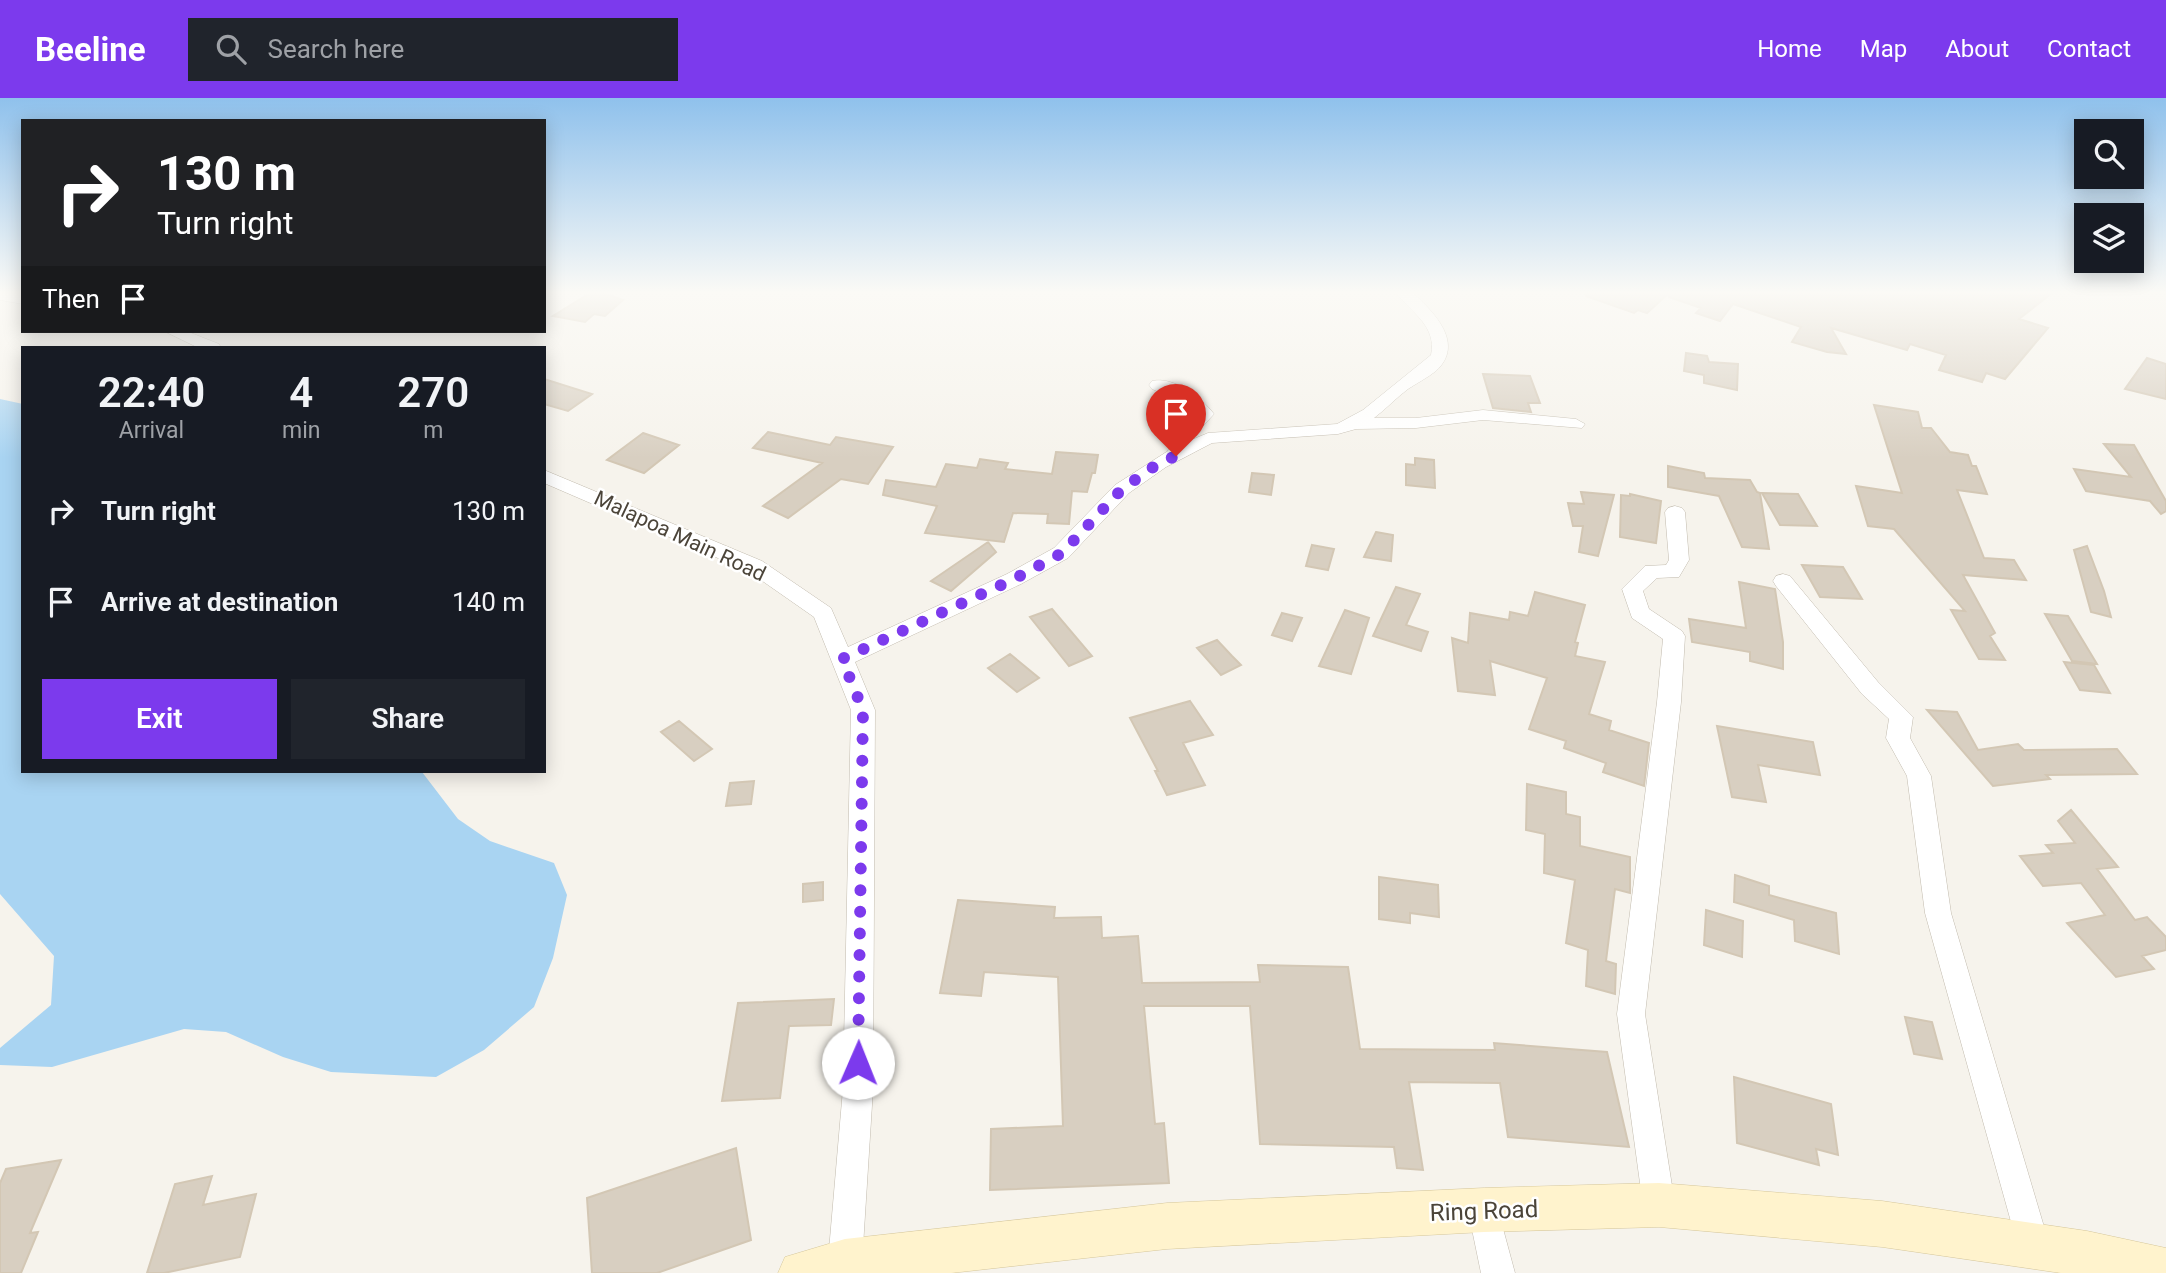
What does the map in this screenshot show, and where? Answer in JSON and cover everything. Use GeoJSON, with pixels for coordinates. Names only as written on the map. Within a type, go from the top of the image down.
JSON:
{"type":"FeatureCollection","features":[{"type":"Feature","properties":{"kind":"main road","name":"Ring Road"},"geometry":{"type":"LineString","coordinates":[[801,1273],[845,1262],[1167,1226],[1484,1210],[1659,1205],[1882,1224],[2087,1254],[2166,1271]]}},
{"type":"Feature","properties":{"kind":"street"},"geometry":{"type":"LineString","coordinates":[[1357,424],[1403,384],[1432,365],[1440,348]]}},
{"type":"Feature","properties":{"kind":"street"},"geometry":{"type":"LineString","coordinates":[[1158,385],[1190,398],[1205,414],[1179,440],[1176,456]]}},
{"type":"Feature","properties":{"kind":"street"},"geometry":{"type":"LineString","coordinates":[[842,659],[1014,579],[1062,553],[1122,489],[1159,463],[1208,438],[1338,429],[1357,424],[1416,423],[1483,415],[1576,424]]}},
{"type":"Feature","properties":{"kind":"street","name":"Malapoa Main Road"},"geometry":{"type":"LineString","coordinates":[[546,477],[755,566],[823,613],[863,710],[858,1089],[845,1262]]}},
{"type":"Feature","properties":{"kind":"street"},"geometry":{"type":"LineString","coordinates":[[1659,1205],[1631,1014],[1669,702],[1674,636],[1640,613],[1632,589],[1652,571],[1672,572],[1679,560],[1675,512]]}},
{"type":"Feature","properties":{"kind":"street"},"geometry":{"type":"LineString","coordinates":[[1783,581],[1870,688],[1901,717],[1898,738],[1920,776],[1938,914],[2034,1247]]}},
{"type":"Feature","properties":{"kind":"street"},"geometry":{"type":"LineString","coordinates":[[1484,1210],[1498,1273]]}},
{"type":"Feature","properties":{"kind":"water"},"geometry":{"type":"Polygon","coordinates":[[[0,399],[21,404],[21,773],[423,773],[458,819],[490,841],[554,863],[567,895],[553,958],[534,1007],[484,1050],[436,1077],[331,1072],[283,1057],[226,1032],[184,1029],[52,1067],[0,1065],[0,1048],[51,1005],[54,956],[0,894],[0,399]]]}},
{"type":"Feature","properties":{"kind":"building"},"geometry":{"type":"Polygon","coordinates":[[[1812,348],[1842,348],[1846,354],[1812,348]]]}},
{"type":"Feature","properties":{"kind":"building"},"geometry":{"type":"Polygon","coordinates":[[[1923,348],[2031,348],[2005,379],[1986,373],[1982,382],[1939,370],[1946,355],[1923,348]]]}},
{"type":"Feature","properties":{"kind":"building"},"geometry":{"type":"Polygon","coordinates":[[[1686,353],[1707,356],[1709,362],[1738,364],[1737,390],[1704,383],[1704,375],[1684,371],[1686,353]]]}},
{"type":"Feature","properties":{"kind":"building"},"geometry":{"type":"Polygon","coordinates":[[[2147,358],[2166,364],[2166,399],[2125,389],[2147,358]]]}},
{"type":"Feature","properties":{"kind":"building"},"geometry":{"type":"Polygon","coordinates":[[[1483,374],[1530,376],[1540,403],[1528,403],[1531,412],[1493,408],[1483,374]]]}},
{"type":"Feature","properties":{"kind":"building"},"geometry":{"type":"Polygon","coordinates":[[[546,380],[592,394],[568,411],[546,405],[546,380]]]}},
{"type":"Feature","properties":{"kind":"building"},"geometry":{"type":"Polygon","coordinates":[[[1874,405],[1918,412],[1922,428],[1931,428],[1950,452],[1968,455],[1972,466],[1976,466],[1987,494],[1957,490],[1984,558],[2014,560],[2026,580],[1963,575],[1995,633],[1990,636],[2005,660],[1979,659],[1951,610],[1965,611],[1894,529],[1868,526],[1856,486],[1902,493],[1874,405]]]}},
{"type":"Feature","properties":{"kind":"building"},"geometry":{"type":"Polygon","coordinates":[[[768,432],[830,445],[836,437],[893,447],[868,484],[841,479],[788,518],[763,506],[822,463],[753,448],[768,432]]]}},
{"type":"Feature","properties":{"kind":"building"},"geometry":{"type":"Polygon","coordinates":[[[643,433],[679,445],[644,473],[607,460],[643,433]]]}},
{"type":"Feature","properties":{"kind":"building"},"geometry":{"type":"Polygon","coordinates":[[[2104,444],[2134,445],[2166,501],[2166,511],[2161,514],[2150,501],[2086,491],[2074,469],[2131,477],[2104,444]]]}},
{"type":"Feature","properties":{"kind":"building"},"geometry":{"type":"Polygon","coordinates":[[[1056,452],[1098,455],[1095,473],[1092,473],[1087,492],[1072,491],[1069,524],[1047,523],[1048,514],[1013,513],[1004,542],[925,533],[937,506],[883,495],[886,480],[936,487],[946,464],[977,468],[980,459],[1008,463],[1005,469],[1052,474],[1056,452]]]}},
{"type":"Feature","properties":{"kind":"building"},"geometry":{"type":"Polygon","coordinates":[[[1415,458],[1434,460],[1435,488],[1406,485],[1406,464],[1415,465],[1415,458]]]}},
{"type":"Feature","properties":{"kind":"building"},"geometry":{"type":"Polygon","coordinates":[[[1668,466],[1704,473],[1705,478],[1750,480],[1760,493],[1769,549],[1742,547],[1719,496],[1668,487],[1668,466]]]}},
{"type":"Feature","properties":{"kind":"building"},"geometry":{"type":"Polygon","coordinates":[[[1252,473],[1274,475],[1271,495],[1249,492],[1252,473]]]}},
{"type":"Feature","properties":{"kind":"building"},"geometry":{"type":"Polygon","coordinates":[[[1581,492],[1614,495],[1598,556],[1579,552],[1583,526],[1573,526],[1568,503],[1584,504],[1581,492]]]}},
{"type":"Feature","properties":{"kind":"building"},"geometry":{"type":"Polygon","coordinates":[[[1762,493],[1798,494],[1817,526],[1780,525],[1762,493]]]}},
{"type":"Feature","properties":{"kind":"building"},"geometry":{"type":"Polygon","coordinates":[[[1630,494],[1661,501],[1656,543],[1620,537],[1621,495],[1630,494]]]}},
{"type":"Feature","properties":{"kind":"building"},"geometry":{"type":"Polygon","coordinates":[[[1376,532],[1393,535],[1391,561],[1364,557],[1376,532]]]}},
{"type":"Feature","properties":{"kind":"building"},"geometry":{"type":"Polygon","coordinates":[[[988,542],[996,552],[951,591],[931,581],[988,542]]]}},
{"type":"Feature","properties":{"kind":"building"},"geometry":{"type":"Polygon","coordinates":[[[1312,545],[1334,549],[1328,570],[1306,566],[1312,545]]]}},
{"type":"Feature","properties":{"kind":"building"},"geometry":{"type":"Polygon","coordinates":[[[2087,546],[2111,617],[2091,612],[2074,550],[2087,546]]]}},
{"type":"Feature","properties":{"kind":"building"},"geometry":{"type":"Polygon","coordinates":[[[1802,565],[1843,567],[1862,599],[1820,597],[1802,565]]]}},
{"type":"Feature","properties":{"kind":"building"},"geometry":{"type":"Polygon","coordinates":[[[1739,582],[1775,589],[1783,642],[1783,669],[1750,661],[1750,652],[1692,642],[1689,619],[1746,628],[1739,582]]]}},
{"type":"Feature","properties":{"kind":"building"},"geometry":{"type":"Polygon","coordinates":[[[1396,587],[1420,594],[1406,625],[1428,632],[1421,651],[1373,636],[1396,587]]]}},
{"type":"Feature","properties":{"kind":"building"},"geometry":{"type":"Polygon","coordinates":[[[1535,592],[1585,605],[1575,642],[1578,643],[1575,656],[1605,662],[1589,714],[1611,721],[1609,730],[1649,743],[1644,786],[1603,772],[1606,763],[1564,748],[1566,741],[1529,729],[1547,678],[1490,661],[1495,695],[1458,691],[1452,638],[1468,643],[1470,613],[1509,620],[1510,612],[1528,616],[1535,592]]]}},
{"type":"Feature","properties":{"kind":"building"},"geometry":{"type":"Polygon","coordinates":[[[1052,609],[1092,656],[1069,666],[1030,617],[1052,609]]]}},
{"type":"Feature","properties":{"kind":"building"},"geometry":{"type":"Polygon","coordinates":[[[1345,610],[1369,618],[1351,674],[1319,666],[1345,610]]]}},
{"type":"Feature","properties":{"kind":"building"},"geometry":{"type":"Polygon","coordinates":[[[1282,613],[1302,618],[1292,641],[1272,635],[1282,613]]]}},
{"type":"Feature","properties":{"kind":"building"},"geometry":{"type":"Polygon","coordinates":[[[2045,614],[2068,616],[2097,664],[2072,661],[2045,614]]]}},
{"type":"Feature","properties":{"kind":"building"},"geometry":{"type":"Polygon","coordinates":[[[1217,640],[1241,665],[1221,675],[1197,648],[1217,640]]]}},
{"type":"Feature","properties":{"kind":"building"},"geometry":{"type":"Polygon","coordinates":[[[1010,654],[1039,678],[1017,692],[988,668],[1010,654]]]}},
{"type":"Feature","properties":{"kind":"building"},"geometry":{"type":"Polygon","coordinates":[[[2064,662],[2094,665],[2110,693],[2080,690],[2064,662]]]}},
{"type":"Feature","properties":{"kind":"building"},"geometry":{"type":"Polygon","coordinates":[[[1190,701],[1213,735],[1183,743],[1205,785],[1167,795],[1155,771],[1158,771],[1130,718],[1190,701]]]}},
{"type":"Feature","properties":{"kind":"building"},"geometry":{"type":"Polygon","coordinates":[[[1927,710],[1957,712],[1978,750],[2018,744],[2024,750],[2117,749],[2137,774],[2046,775],[2050,779],[1993,786],[1927,710]]]}},
{"type":"Feature","properties":{"kind":"building"},"geometry":{"type":"Polygon","coordinates":[[[679,721],[712,749],[694,761],[661,732],[679,721]]]}},
{"type":"Feature","properties":{"kind":"building"},"geometry":{"type":"Polygon","coordinates":[[[1717,726],[1813,742],[1820,775],[1758,765],[1766,802],[1732,797],[1717,726]]]}},
{"type":"Feature","properties":{"kind":"building"},"geometry":{"type":"Polygon","coordinates":[[[754,781],[751,804],[726,806],[730,783],[754,781]]]}},
{"type":"Feature","properties":{"kind":"building"},"geometry":{"type":"Polygon","coordinates":[[[1527,784],[1566,792],[1566,814],[1580,817],[1580,846],[1630,857],[1630,893],[1615,889],[1606,961],[1616,964],[1615,994],[1586,986],[1588,950],[1566,943],[1575,880],[1544,873],[1545,834],[1526,830],[1527,784]]]}},
{"type":"Feature","properties":{"kind":"building"},"geometry":{"type":"Polygon","coordinates":[[[2071,810],[2118,867],[2097,869],[2135,920],[2147,917],[2166,937],[2166,950],[2142,956],[2154,969],[2116,977],[2067,923],[2105,915],[2081,883],[2043,886],[2020,856],[2053,853],[2046,845],[2075,843],[2058,821],[2071,810]]]}},
{"type":"Feature","properties":{"kind":"building"},"geometry":{"type":"Polygon","coordinates":[[[1735,875],[1769,886],[1769,895],[1836,913],[1839,954],[1795,941],[1794,920],[1734,902],[1735,875]]]}},
{"type":"Feature","properties":{"kind":"building"},"geometry":{"type":"Polygon","coordinates":[[[1379,877],[1438,885],[1439,917],[1410,913],[1410,923],[1379,919],[1379,877]]]}},
{"type":"Feature","properties":{"kind":"building"},"geometry":{"type":"Polygon","coordinates":[[[823,882],[823,900],[803,902],[803,884],[823,882]]]}},
{"type":"Feature","properties":{"kind":"building"},"geometry":{"type":"Polygon","coordinates":[[[958,900],[1055,907],[1054,918],[1101,917],[1102,938],[1138,936],[1142,983],[1260,982],[1258,965],[1348,967],[1360,1049],[1495,1050],[1494,1043],[1607,1052],[1629,1147],[1508,1137],[1500,1083],[1409,1082],[1423,1170],[1397,1168],[1394,1147],[1260,1144],[1250,1006],[1144,1006],[1155,1124],[1164,1123],[1169,1183],[990,1190],[991,1129],[1063,1126],[1058,977],[984,972],[981,996],[940,993],[958,900]]]}},
{"type":"Feature","properties":{"kind":"building"},"geometry":{"type":"Polygon","coordinates":[[[1706,910],[1743,921],[1742,957],[1704,945],[1706,910]]]}},
{"type":"Feature","properties":{"kind":"building"},"geometry":{"type":"Polygon","coordinates":[[[834,999],[831,1025],[789,1026],[780,1098],[722,1101],[738,1003],[834,999]]]}},
{"type":"Feature","properties":{"kind":"building"},"geometry":{"type":"Polygon","coordinates":[[[1905,1017],[1932,1022],[1942,1059],[1914,1054],[1905,1017]]]}},
{"type":"Feature","properties":{"kind":"building"},"geometry":{"type":"Polygon","coordinates":[[[1734,1077],[1831,1104],[1838,1155],[1816,1149],[1819,1165],[1737,1143],[1734,1077]]]}},
{"type":"Feature","properties":{"kind":"building"},"geometry":{"type":"Polygon","coordinates":[[[736,1148],[751,1240],[657,1273],[592,1273],[587,1198],[736,1148]]]}},
{"type":"Feature","properties":{"kind":"building"},"geometry":{"type":"Polygon","coordinates":[[[61,1160],[30,1233],[38,1232],[21,1273],[0,1273],[0,1183],[6,1169],[61,1160]]]}},
{"type":"Feature","properties":{"kind":"building"},"geometry":{"type":"Polygon","coordinates":[[[212,1176],[203,1205],[256,1194],[240,1257],[164,1273],[147,1273],[175,1184],[212,1176]]]}},
{"type":"Feature","properties":{"kind":"route"},"geometry":{"type":"LineString","coordinates":[[858,1063],[863,710],[842,659],[1014,579],[1062,553],[1122,489],[1159,463],[1176,456]]}}]}
